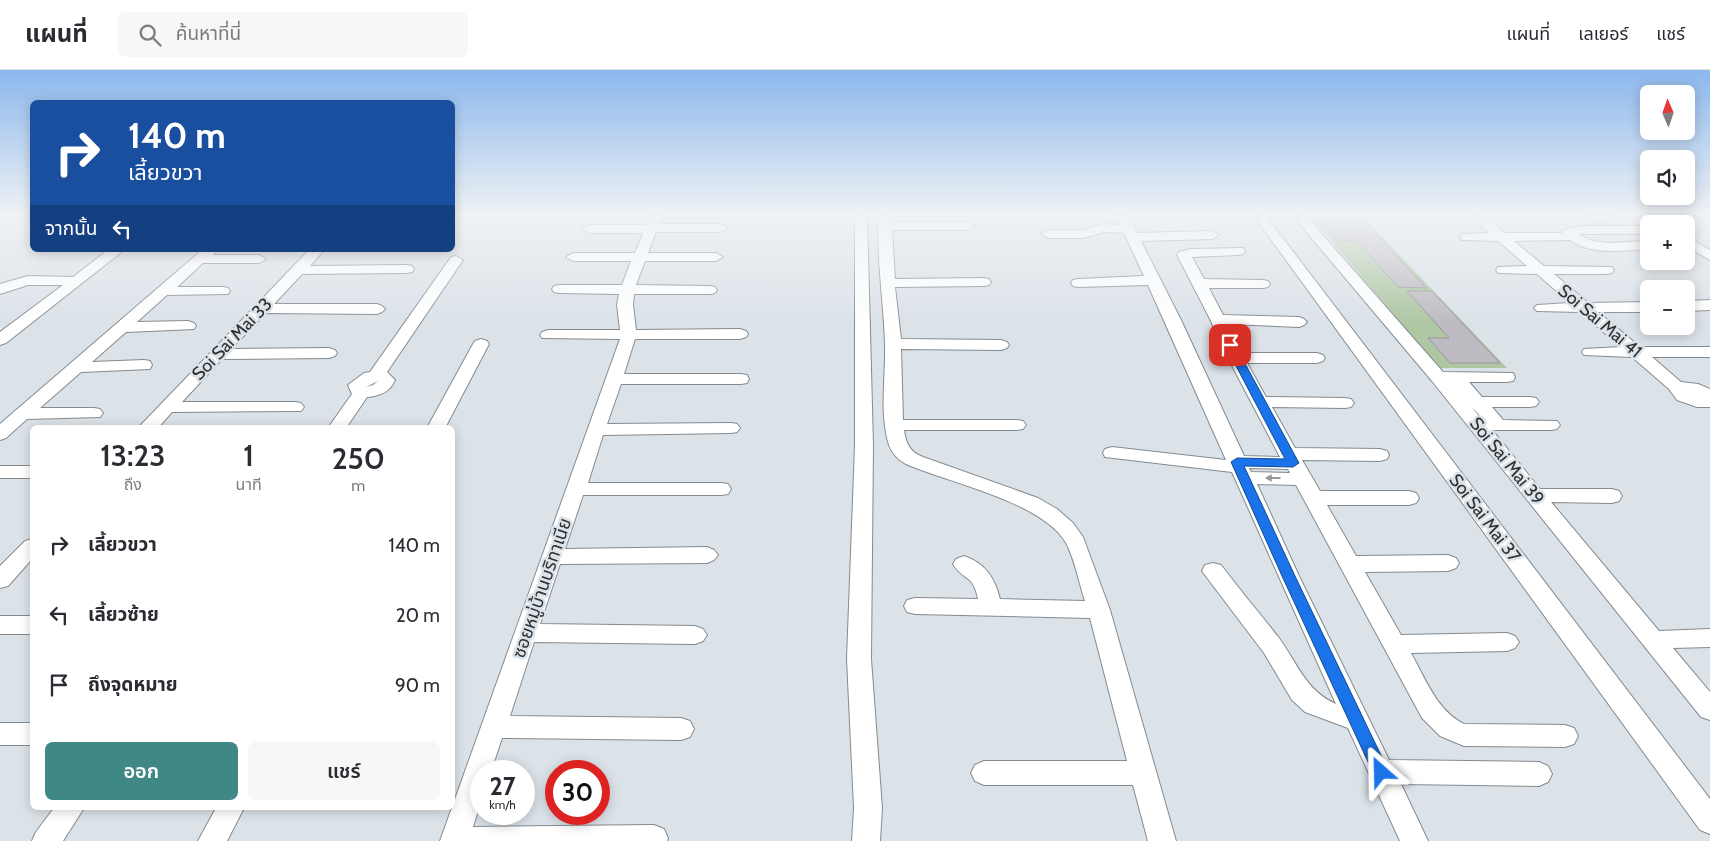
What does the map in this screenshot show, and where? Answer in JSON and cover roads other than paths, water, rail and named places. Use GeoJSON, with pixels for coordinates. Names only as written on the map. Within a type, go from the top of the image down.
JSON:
{"type":"FeatureCollection","features":[{"type":"Feature","properties":{"kind":"street"},"geometry":{"type":"LineString","coordinates":[[0,340],[114,252]]}},
{"type":"Feature","properties":{"kind":"street","name":"Soi Sai Mai 33"},"geometry":{"type":"LineString","coordinates":[[150,425],[315,252]]}},
{"type":"Feature","properties":{"kind":"street"},"geometry":{"type":"LineString","coordinates":[[629,335],[625,305],[628,289],[642,252]]}},
{"type":"Feature","properties":{"kind":"street"},"geometry":{"type":"LineString","coordinates":[[861,252],[864,445],[859,659],[868,808],[866,841]]}},
{"type":"Feature","properties":{"kind":"street"},"geometry":{"type":"LineString","coordinates":[[885,252],[893,344],[895,425],[898,442],[906,457],[1031,503],[1050,514],[1066,528],[1076,542],[1099,610],[1162,841]]}},
{"type":"Feature","properties":{"kind":"street"},"geometry":{"type":"LineString","coordinates":[[1139,252],[1414,841]]}},
{"type":"Feature","properties":{"kind":"street"},"geometry":{"type":"LineString","coordinates":[[1213,252],[1186,253],[1184,258],[1199,283],[1236,358],[1294,465],[1351,564],[1431,711],[1440,723],[1450,731],[1476,736],[1565,736]]}},
{"type":"Feature","properties":{"kind":"street","name":"Soi Sai Mai 37"},"geometry":{"type":"LineString","coordinates":[[1287,252],[1710,821]]}},
{"type":"Feature","properties":{"kind":"street","name":"Soi Sai Mai 39"},"geometry":{"type":"LineString","coordinates":[[1332,252],[1446,377],[1477,426],[1710,710]]}},
{"type":"Feature","properties":{"kind":"street","name":"Soi Sai Mai 41"},"geometry":{"type":"LineString","coordinates":[[1519,252],[1678,388],[1677,390],[1681,395],[1707,400]]}},
{"type":"Feature","properties":{"kind":"street"},"geometry":{"type":"LineString","coordinates":[[0,434],[205,255],[259,259]]}},
{"type":"Feature","properties":{"kind":"street"},"geometry":{"type":"LineString","coordinates":[[573,257],[716,257]]}},
{"type":"Feature","properties":{"kind":"street"},"geometry":{"type":"LineString","coordinates":[[339,425],[362,392],[358,390],[357,385],[364,379],[376,376],[456,260]]}},
{"type":"Feature","properties":{"kind":"street"},"geometry":{"type":"LineString","coordinates":[[298,270],[407,269]]}},
{"type":"Feature","properties":{"kind":"street"},"geometry":{"type":"LineString","coordinates":[[1502,270],[1607,270]]}},
{"type":"Feature","properties":{"kind":"street"},"geometry":{"type":"LineString","coordinates":[[0,290],[10,284],[25,280],[76,281]]}},
{"type":"Feature","properties":{"kind":"street"},"geometry":{"type":"LineString","coordinates":[[1078,283],[1153,280]]}},
{"type":"Feature","properties":{"kind":"street"},"geometry":{"type":"LineString","coordinates":[[887,283],[984,282]]}},
{"type":"Feature","properties":{"kind":"street"},"geometry":{"type":"LineString","coordinates":[[1199,283],[1263,284]]}},
{"type":"Feature","properties":{"kind":"street"},"geometry":{"type":"LineString","coordinates":[[559,289],[710,290]]}},
{"type":"Feature","properties":{"kind":"street"},"geometry":{"type":"LineString","coordinates":[[163,291],[223,291]]}},
{"type":"Feature","properties":{"kind":"street"},"geometry":{"type":"LineString","coordinates":[[1695,306],[1710,305]]}},
{"type":"Feature","properties":{"kind":"street"},"geometry":{"type":"LineString","coordinates":[[1542,308],[1640,307]]}},
{"type":"Feature","properties":{"kind":"street"},"geometry":{"type":"LineString","coordinates":[[261,308],[377,309]]}},
{"type":"Feature","properties":{"kind":"street"},"geometry":{"type":"LineString","coordinates":[[1218,319],[1300,322]]}},
{"type":"Feature","properties":{"kind":"street"},"geometry":{"type":"LineString","coordinates":[[122,327],[188,326]]}},
{"type":"Feature","properties":{"kind":"street"},"geometry":{"type":"LineString","coordinates":[[548,335],[740,334]]}},
{"type":"Feature","properties":{"kind":"street","name":"ซอยหมู่บ้านบริทาเนีย"},"geometry":{"type":"LineString","coordinates":[[454,841],[629,335]]}},
{"type":"Feature","properties":{"kind":"street"},"geometry":{"type":"LineString","coordinates":[[438,425],[481,344]]}},
{"type":"Feature","properties":{"kind":"street"},"geometry":{"type":"LineString","coordinates":[[893,344],[1002,345]]}},
{"type":"Feature","properties":{"kind":"street"},"geometry":{"type":"LineString","coordinates":[[1590,352],[1710,352]]}},
{"type":"Feature","properties":{"kind":"street"},"geometry":{"type":"LineString","coordinates":[[217,354],[329,353]]}},
{"type":"Feature","properties":{"kind":"street"},"geometry":{"type":"LineString","coordinates":[[1236,358],[1317,358]]}},
{"type":"Feature","properties":{"kind":"street"},"geometry":{"type":"LineString","coordinates":[[77,367],[144,365]]}},
{"type":"Feature","properties":{"kind":"street"},"geometry":{"type":"LineString","coordinates":[[1446,377],[1507,377]]}},
{"type":"Feature","properties":{"kind":"street"},"geometry":{"type":"LineString","coordinates":[[1446,377],[1477,402],[1499,426]]}},
{"type":"Feature","properties":{"kind":"street"},"geometry":{"type":"LineString","coordinates":[[614,379],[741,379]]}},
{"type":"Feature","properties":{"kind":"street"},"geometry":{"type":"LineString","coordinates":[[1260,402],[1345,403]]}},
{"type":"Feature","properties":{"kind":"street"},"geometry":{"type":"LineString","coordinates":[[1477,402],[1530,402]]}},
{"type":"Feature","properties":{"kind":"street"},"geometry":{"type":"LineString","coordinates":[[166,407],[294,407]]}},
{"type":"Feature","properties":{"kind":"street"},"geometry":{"type":"LineString","coordinates":[[23,414],[94,413]]}},
{"type":"Feature","properties":{"kind":"street"},"geometry":{"type":"LineString","coordinates":[[895,425],[1017,425]]}},
{"type":"Feature","properties":{"kind":"street"},"geometry":{"type":"LineString","coordinates":[[1477,426],[1551,425]]}},
{"type":"Feature","properties":{"kind":"street"},"geometry":{"type":"LineString","coordinates":[[596,430],[731,428]]}},
{"type":"Feature","properties":{"kind":"street"},"geometry":{"type":"LineString","coordinates":[[1112,453],[1240,469],[1380,455]]}},
{"type":"Feature","properties":{"kind":"street"},"geometry":{"type":"LineString","coordinates":[[0,472],[30,472]]}},
{"type":"Feature","properties":{"kind":"street"},"geometry":{"type":"LineString","coordinates":[[576,489],[721,488]]}},
{"type":"Feature","properties":{"kind":"street"},"geometry":{"type":"LineString","coordinates":[[1534,494],[1612,496]]}},
{"type":"Feature","properties":{"kind":"street"},"geometry":{"type":"LineString","coordinates":[[1313,498],[1409,498]]}},
{"type":"Feature","properties":{"kind":"street"},"geometry":{"type":"LineString","coordinates":[[0,580],[30,548]]}},
{"type":"Feature","properties":{"kind":"street"},"geometry":{"type":"LineString","coordinates":[[552,557],[707,554]]}},
{"type":"Feature","properties":{"kind":"street"},"geometry":{"type":"LineString","coordinates":[[1351,564],[1448,563]]}},
{"type":"Feature","properties":{"kind":"street"},"geometry":{"type":"LineString","coordinates":[[964,564],[978,571],[984,580],[991,608]]}},
{"type":"Feature","properties":{"kind":"street"},"geometry":{"type":"LineString","coordinates":[[1213,571],[1272,647],[1301,693],[1314,705],[1358,721]]}},
{"type":"Feature","properties":{"kind":"street"},"geometry":{"type":"LineString","coordinates":[[915,606],[1099,610]]}},
{"type":"Feature","properties":{"kind":"street"},"geometry":{"type":"LineString","coordinates":[[0,625],[30,625]]}},
{"type":"Feature","properties":{"kind":"street"},"geometry":{"type":"LineString","coordinates":[[526,633],[695,634]]}},
{"type":"Feature","properties":{"kind":"street"},"geometry":{"type":"LineString","coordinates":[[1653,640],[1710,638]]}},
{"type":"Feature","properties":{"kind":"street"},"geometry":{"type":"LineString","coordinates":[[1394,644],[1506,642]]}},
{"type":"Feature","properties":{"kind":"street"},"geometry":{"type":"LineString","coordinates":[[494,727],[681,729]]}},
{"type":"Feature","properties":{"kind":"street"},"geometry":{"type":"LineString","coordinates":[[0,734],[30,734]]}},
{"type":"Feature","properties":{"kind":"street"},"geometry":{"type":"LineString","coordinates":[[1381,772],[1539,774]]}},
{"type":"Feature","properties":{"kind":"street"},"geometry":{"type":"LineString","coordinates":[[984,773],[1144,773]]}},
{"type":"Feature","properties":{"kind":"street"},"geometry":{"type":"LineString","coordinates":[[46,841],[69,810]]}},
{"type":"Feature","properties":{"kind":"street"},"geometry":{"type":"LineString","coordinates":[[212,841],[229,810]]}},
{"type":"Feature","properties":{"kind":"street"},"geometry":{"type":"LineString","coordinates":[[454,841],[654,838]]}}]}
